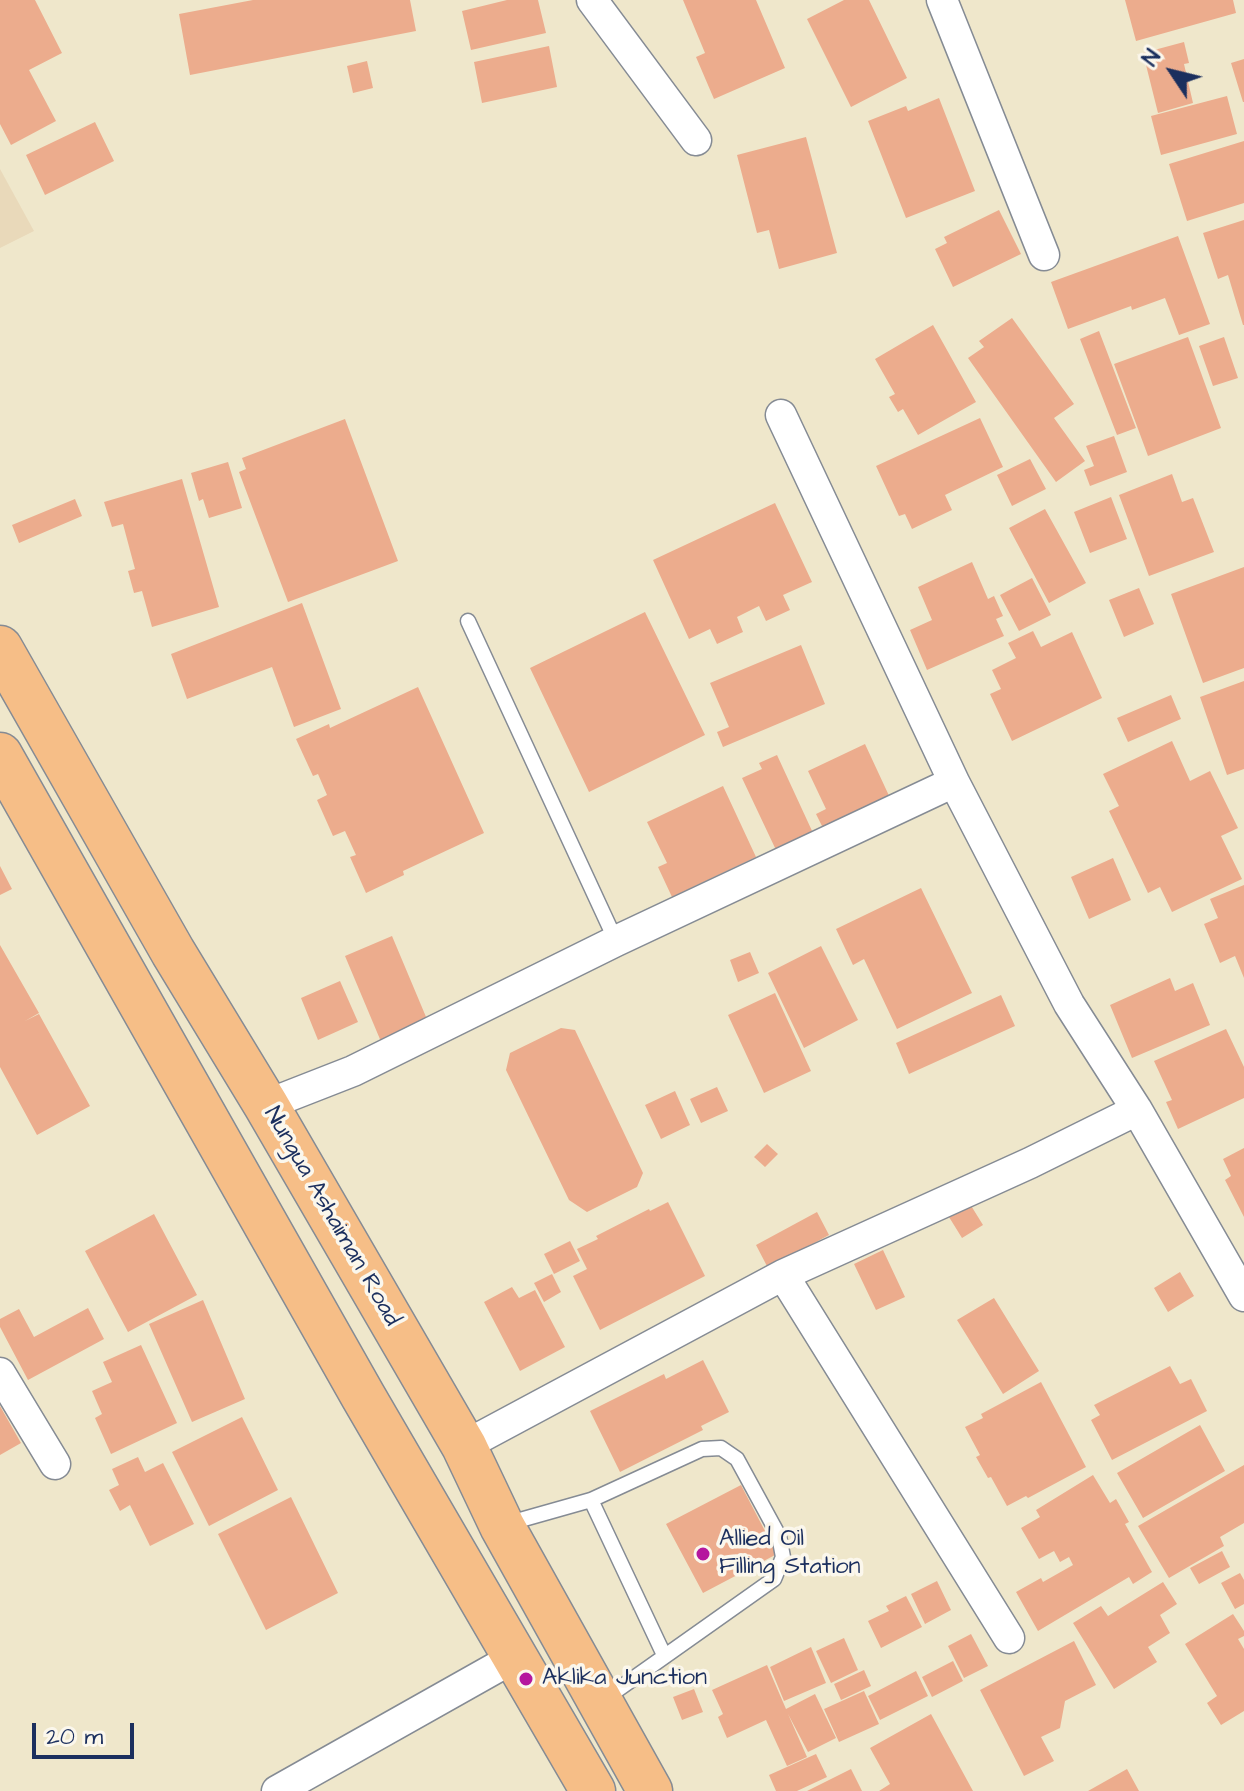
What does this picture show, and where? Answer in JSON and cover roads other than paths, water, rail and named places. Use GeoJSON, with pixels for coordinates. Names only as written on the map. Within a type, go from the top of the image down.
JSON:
{"type":"FeatureCollection","features":[{"type":"Feature","properties":{"kind":"main road","name":"Nungua Ashaiman Road"},"geometry":{"type":"LineString","coordinates":[[0,648],[173,952],[266,1105],[464,1446],[502,1526],[650,1791]]}},
{"type":"Feature","properties":{"kind":"main road"},"geometry":{"type":"LineString","coordinates":[[0,755],[363,1396],[593,1791]]}},
{"type":"Feature","properties":{"kind":"street"},"geometry":{"type":"LineString","coordinates":[[592,0],[696,140]]}},
{"type":"Feature","properties":{"kind":"street"},"geometry":{"type":"LineString","coordinates":[[942,0],[1044,255]]}},
{"type":"Feature","properties":{"kind":"street"},"geometry":{"type":"LineString","coordinates":[[781,415],[954,782],[1069,1004],[1137,1110],[1244,1296]]}},
{"type":"Feature","properties":{"kind":"street"},"geometry":{"type":"LineString","coordinates":[[266,1105],[353,1071],[616,941],[954,782]]}},
{"type":"Feature","properties":{"kind":"street"},"geometry":{"type":"LineString","coordinates":[[464,1446],[783,1275],[1030,1163],[1137,1110]]}},
{"type":"Feature","properties":{"kind":"street"},"geometry":{"type":"LineString","coordinates":[[783,1275],[1009,1638]]}},
{"type":"Feature","properties":{"kind":"street"},"geometry":{"type":"LineString","coordinates":[[0,1373],[55,1464]]}},
{"type":"Feature","properties":{"kind":"street"},"geometry":{"type":"LineString","coordinates":[[277,1791],[515,1657]]}},
{"type":"Feature","properties":{"kind":"lane"},"geometry":{"type":"LineString","coordinates":[[468,621],[616,941]]}},
{"type":"Feature","properties":{"kind":"lane"},"geometry":{"type":"LineString","coordinates":[[502,1526],[591,1500],[702,1449],[721,1448],[737,1459],[779,1536],[783,1557],[774,1579],[599,1702]]}},
{"type":"Feature","properties":{"kind":"lane"},"geometry":{"type":"LineString","coordinates":[[591,1500],[664,1655]]}},
{"type":"Feature","properties":{"kind":"place","name":"Allied Oil Filling Station"},"geometry":{"type":"Point","coordinates":[703,1554]}},
{"type":"Feature","properties":{"kind":"place","name":"Aklika Junction"},"geometry":{"type":"Point","coordinates":[526,1679]}}]}
